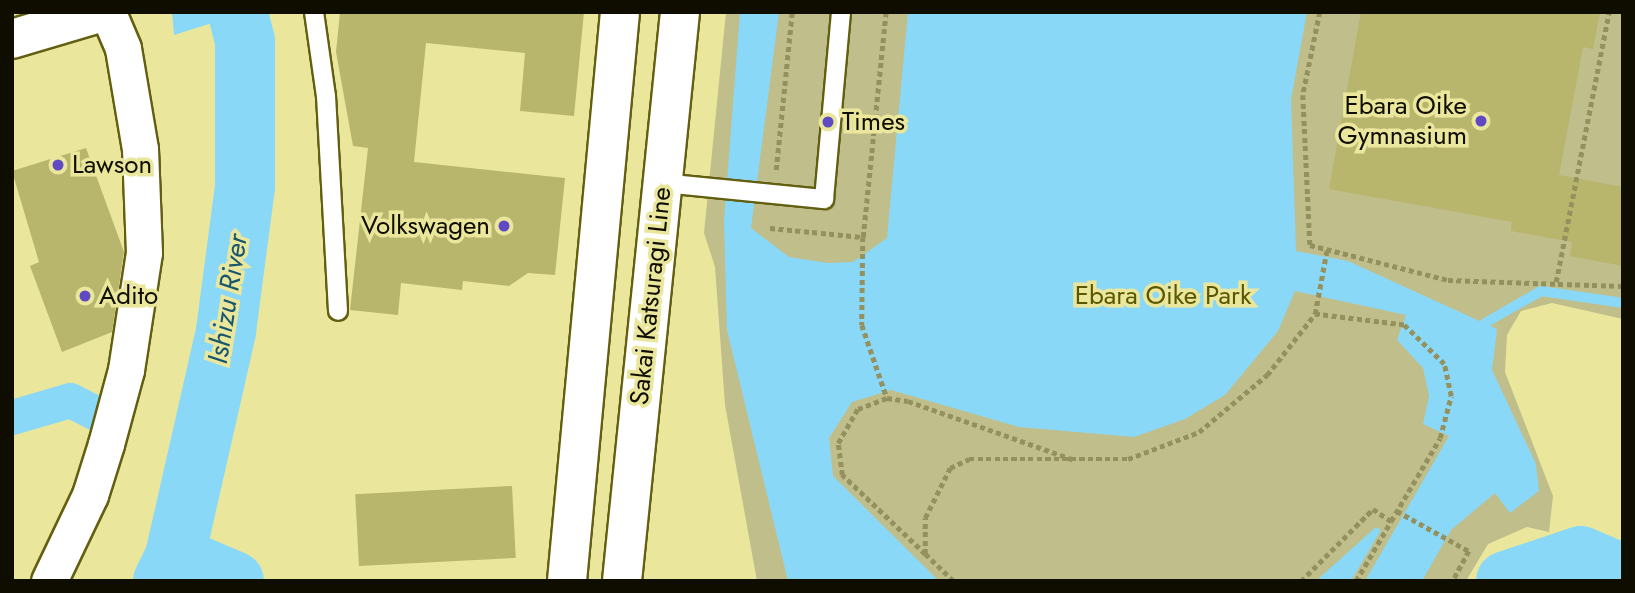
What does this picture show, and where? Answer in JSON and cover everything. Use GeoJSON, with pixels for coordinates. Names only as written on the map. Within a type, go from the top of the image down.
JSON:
{"type":"FeatureCollection","features":[{"type":"Feature","properties":{"kind":"main road"},"geometry":{"type":"LineString","coordinates":[[567,576],[620,12]]}},
{"type":"Feature","properties":{"kind":"main road","name":"Sakai Katsuragi Line"},"geometry":{"type":"LineString","coordinates":[[623,576],[680,12]]}},
{"type":"Feature","properties":{"kind":"main road"},"geometry":{"type":"LineString","coordinates":[[12,39],[96,13]]}},
{"type":"Feature","properties":{"kind":"street"},"geometry":{"type":"LineString","coordinates":[[49,581],[106,444],[126,370],[144,253],[140,149],[123,48],[96,13]]}},
{"type":"Feature","properties":{"kind":"lane"},"geometry":{"type":"LineString","coordinates":[[314,12],[327,109],[338,311]]}},
{"type":"Feature","properties":{"kind":"lane"},"geometry":{"type":"LineString","coordinates":[[663,183],[824,199],[841,12]]}},
{"type":"Feature","properties":{"kind":"path"},"geometry":{"type":"LineString","coordinates":[[776,174],[792,12]]}},
{"type":"Feature","properties":{"kind":"path"},"geometry":{"type":"LineString","coordinates":[[886,12],[863,237],[862,325],[887,398]]}},
{"type":"Feature","properties":{"kind":"path"},"geometry":{"type":"LineString","coordinates":[[1320,12],[1303,95],[1310,245],[1448,280],[1623,286]]}},
{"type":"Feature","properties":{"kind":"path"},"geometry":{"type":"LineString","coordinates":[[1556,282],[1609,12]]}},
{"type":"Feature","properties":{"kind":"path"},"geometry":{"type":"LineString","coordinates":[[770,228],[863,237]]}},
{"type":"Feature","properties":{"kind":"path"},"geometry":{"type":"LineString","coordinates":[[925,554],[925,518],[950,468],[992,458],[1083,463],[1128,459],[1219,420],[1267,375],[1315,314],[1327,249]]}},
{"type":"Feature","properties":{"kind":"path"},"geometry":{"type":"LineString","coordinates":[[1315,314],[1379,318],[1421,336],[1444,364],[1451,396],[1440,438],[1356,581]]}},
{"type":"Feature","properties":{"kind":"path"},"geometry":{"type":"LineString","coordinates":[[953,581],[848,484],[838,465],[838,443],[849,417],[887,398],[1083,463]]}},
{"type":"Feature","properties":{"kind":"path"},"geometry":{"type":"LineString","coordinates":[[1301,581],[1373,509],[1391,521]]}},
{"type":"Feature","properties":{"kind":"path"},"geometry":{"type":"LineString","coordinates":[[1397,511],[1469,551],[1453,581]]}},
{"type":"Feature","properties":{"kind":"green space","name":"Ebara Oike Park"},"geometry":{"type":"Polygon","coordinates":[[[726,12],[1623,12],[1623,319],[1552,303],[1521,311],[1507,335],[1505,372],[1553,496],[1549,532],[1527,527],[1488,544],[1466,581],[757,581],[725,405],[715,267],[704,233],[726,12]]]}},
{"type":"Feature","properties":{"kind":"water"},"geometry":{"type":"Polygon","coordinates":[[[172,12],[247,12],[174,35],[172,12]]]}},
{"type":"Feature","properties":{"kind":"water"},"geometry":{"type":"Polygon","coordinates":[[[740,12],[779,12],[751,228],[789,257],[828,263],[853,262],[887,238],[908,12],[1307,12],[1291,99],[1296,251],[1348,261],[1497,329],[1492,370],[1536,464],[1539,491],[1510,513],[1495,493],[1451,530],[1422,581],[1365,581],[1449,436],[1423,424],[1429,396],[1423,368],[1397,340],[1406,315],[1295,291],[1278,331],[1225,395],[1185,419],[1134,437],[1019,427],[891,390],[852,402],[829,438],[833,476],[939,581],[788,581],[727,330],[724,221],[740,12]]]}},
{"type":"Feature","properties":{"kind":"water"},"geometry":{"type":"Polygon","coordinates":[[[1376,527],[1381,530],[1351,581],[1316,581],[1376,527]]]}},
{"type":"Feature","properties":{"kind":"building"},"geometry":{"type":"Polygon","coordinates":[[[340,12],[584,12],[574,116],[520,111],[525,53],[426,43],[414,162],[565,178],[555,275],[528,273],[509,286],[463,281],[462,290],[401,283],[398,315],[350,310],[368,148],[353,146],[336,52],[340,12]]]}},
{"type":"Feature","properties":{"kind":"building","name":"Ebara Oike Gymnasium"},"geometry":{"type":"Polygon","coordinates":[[[1361,12],[1600,12],[1593,49],[1583,47],[1559,175],[1623,187],[1623,266],[1570,256],[1572,242],[1511,231],[1512,222],[1329,189],[1361,12]]]}},
{"type":"Feature","properties":{"kind":"building"},"geometry":{"type":"Polygon","coordinates":[[[86,148],[124,252],[112,332],[62,352],[30,266],[39,262],[12,171],[86,148]]]}},
{"type":"Feature","properties":{"kind":"building"},"geometry":{"type":"Polygon","coordinates":[[[512,486],[516,558],[359,566],[355,494],[512,486]]]}},
{"type":"Feature","properties":{"kind":"waterway","name":"Ishizu River"},"geometry":{"type":"LineString","coordinates":[[163,581],[175,556],[226,331],[245,186],[245,41],[238,12]]}},
{"type":"Feature","properties":{"kind":"waterway"},"geometry":{"type":"LineString","coordinates":[[1485,323],[1541,291],[1623,303]]}},
{"type":"Feature","properties":{"kind":"waterway"},"geometry":{"type":"LineString","coordinates":[[12,417],[70,400],[96,413]]}},
{"type":"Feature","properties":{"kind":"waterway"},"geometry":{"type":"LineString","coordinates":[[175,556],[234,581]]}},
{"type":"Feature","properties":{"kind":"waterway"},"geometry":{"type":"LineString","coordinates":[[1506,581],[1581,556],[1623,574]]}},
{"type":"Feature","properties":{"kind":"place","name":"Ebara Oike Gymnasium"},"geometry":{"type":"Point","coordinates":[1481,121]}},
{"type":"Feature","properties":{"kind":"place","name":"Times"},"geometry":{"type":"Point","coordinates":[828,122]}},
{"type":"Feature","properties":{"kind":"place","name":"Lawson"},"geometry":{"type":"Point","coordinates":[58,165]}},
{"type":"Feature","properties":{"kind":"place","name":"Volkswagen"},"geometry":{"type":"Point","coordinates":[504,226]}},
{"type":"Feature","properties":{"kind":"place","name":"Adito"},"geometry":{"type":"Point","coordinates":[85,296]}}]}
